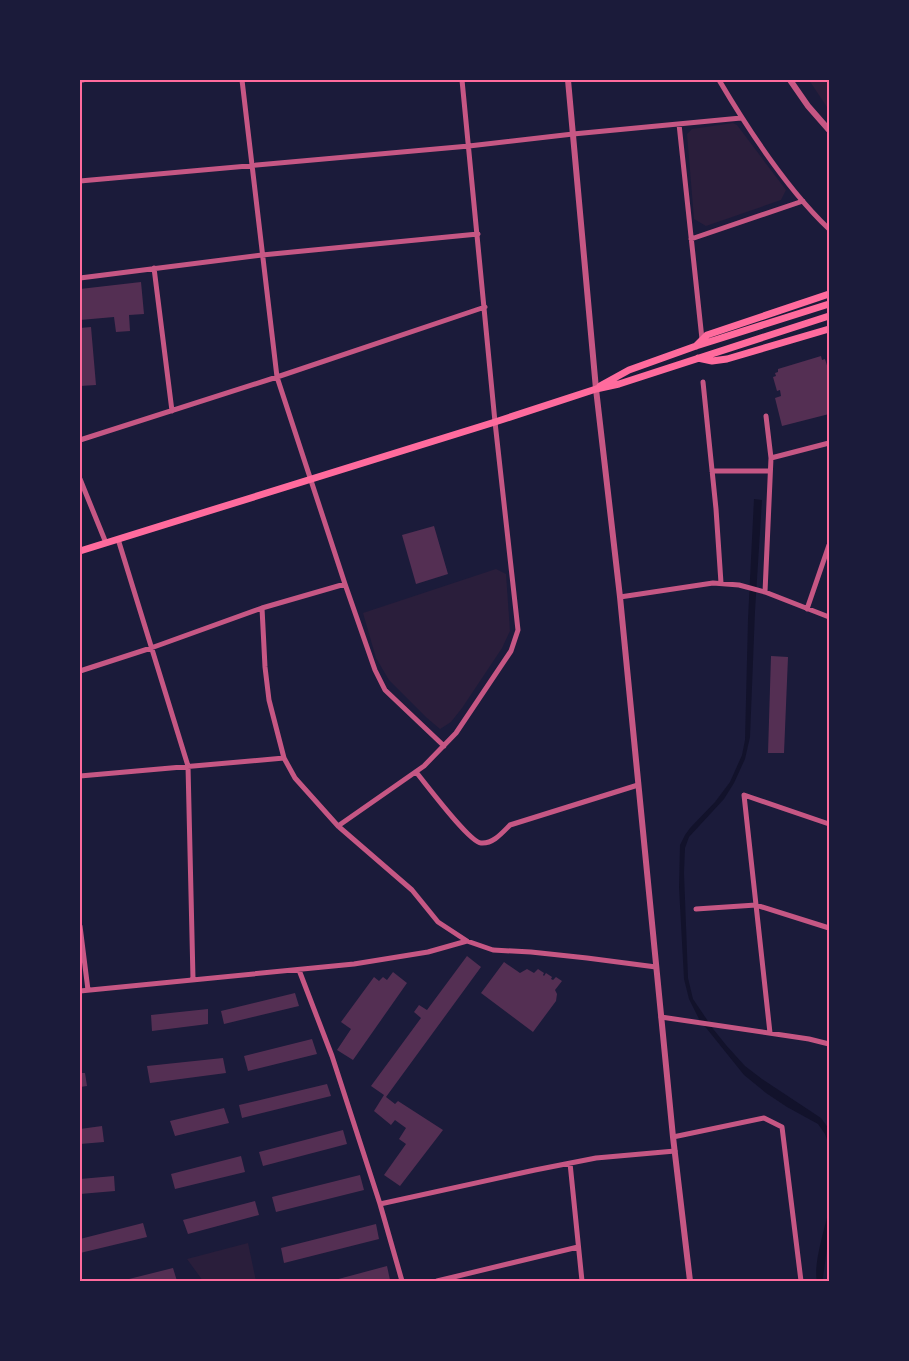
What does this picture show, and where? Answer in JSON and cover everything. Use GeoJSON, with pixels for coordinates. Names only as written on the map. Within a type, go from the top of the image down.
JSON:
{"type":"FeatureCollection","features":[{"type":"Feature","properties":{"kind":"main road"},"geometry":{"type":"LineString","coordinates":[[696,346],[707,335],[829,294]]}},
{"type":"Feature","properties":{"kind":"main road"},"geometry":{"type":"LineString","coordinates":[[596,389],[629,370],[696,346],[829,304]]}},
{"type":"Feature","properties":{"kind":"main road"},"geometry":{"type":"LineString","coordinates":[[80,551],[596,389],[619,384],[829,316]]}},
{"type":"Feature","properties":{"kind":"main road"},"geometry":{"type":"LineString","coordinates":[[698,358],[712,361],[727,359],[829,329]]}},
{"type":"Feature","properties":{"kind":"street"},"geometry":{"type":"LineString","coordinates":[[242,80],[277,377],[375,670],[385,690],[444,746]]}},
{"type":"Feature","properties":{"kind":"street"},"geometry":{"type":"LineString","coordinates":[[338,826],[424,766],[456,733],[511,651],[518,630],[495,422],[462,80]]}},
{"type":"Feature","properties":{"kind":"street"},"geometry":{"type":"LineString","coordinates":[[568,80],[596,389],[620,596],[674,1151],[690,1281]]}},
{"type":"Feature","properties":{"kind":"street"},"geometry":{"type":"LineString","coordinates":[[719,80],[741,118],[781,174],[829,229]]}},
{"type":"Feature","properties":{"kind":"street"},"geometry":{"type":"LineString","coordinates":[[790,80],[808,106],[829,130]]}},
{"type":"Feature","properties":{"kind":"street"},"geometry":{"type":"LineString","coordinates":[[80,181],[469,146],[741,118]]}},
{"type":"Feature","properties":{"kind":"street"},"geometry":{"type":"LineString","coordinates":[[679,124],[702,339]]}},
{"type":"Feature","properties":{"kind":"street"},"geometry":{"type":"LineString","coordinates":[[691,239],[803,200]]}},
{"type":"Feature","properties":{"kind":"street"},"geometry":{"type":"LineString","coordinates":[[80,278],[262,255],[478,234]]}},
{"type":"Feature","properties":{"kind":"street"},"geometry":{"type":"LineString","coordinates":[[154,268],[172,410]]}},
{"type":"Feature","properties":{"kind":"street"},"geometry":{"type":"LineString","coordinates":[[80,440],[277,377],[484,307]]}},
{"type":"Feature","properties":{"kind":"street"},"geometry":{"type":"LineString","coordinates":[[703,382],[721,583]]}},
{"type":"Feature","properties":{"kind":"street"},"geometry":{"type":"LineString","coordinates":[[764,592],[771,458],[766,416]]}},
{"type":"Feature","properties":{"kind":"street"},"geometry":{"type":"LineString","coordinates":[[771,458],[829,443]]}},
{"type":"Feature","properties":{"kind":"street"},"geometry":{"type":"LineString","coordinates":[[712,471],[770,471]]}},
{"type":"Feature","properties":{"kind":"street"},"geometry":{"type":"LineString","coordinates":[[80,479],[106,543]]}},
{"type":"Feature","properties":{"kind":"street"},"geometry":{"type":"LineString","coordinates":[[118,539],[188,766],[193,979]]}},
{"type":"Feature","properties":{"kind":"street"},"geometry":{"type":"LineString","coordinates":[[807,609],[829,545]]}},
{"type":"Feature","properties":{"kind":"street"},"geometry":{"type":"LineString","coordinates":[[620,596],[713,582],[739,585],[764,592],[829,617]]}},
{"type":"Feature","properties":{"kind":"street"},"geometry":{"type":"LineString","coordinates":[[80,671],[262,608],[345,584]]}},
{"type":"Feature","properties":{"kind":"street"},"geometry":{"type":"LineString","coordinates":[[262,608],[269,700],[284,758],[295,778],[338,826],[412,890],[438,922],[467,941],[493,950],[577,957],[656,967]]}},
{"type":"Feature","properties":{"kind":"street"},"geometry":{"type":"LineString","coordinates":[[80,776],[284,758]]}},
{"type":"Feature","properties":{"kind":"street"},"geometry":{"type":"LineString","coordinates":[[416,772],[464,830],[477,842],[483,844],[495,840],[510,825],[638,785]]}},
{"type":"Feature","properties":{"kind":"street"},"geometry":{"type":"LineString","coordinates":[[770,1033],[744,795],[829,824]]}},
{"type":"Feature","properties":{"kind":"street"},"geometry":{"type":"LineString","coordinates":[[696,909],[756,905],[829,928]]}},
{"type":"Feature","properties":{"kind":"street"},"geometry":{"type":"LineString","coordinates":[[80,926],[88,990]]}},
{"type":"Feature","properties":{"kind":"street"},"geometry":{"type":"LineString","coordinates":[[80,991],[354,964],[428,952],[467,941]]}},
{"type":"Feature","properties":{"kind":"street"},"geometry":{"type":"LineString","coordinates":[[299,970],[332,1056],[380,1204],[402,1281]]}},
{"type":"Feature","properties":{"kind":"street"},"geometry":{"type":"LineString","coordinates":[[661,1017],[809,1039],[829,1044]]}},
{"type":"Feature","properties":{"kind":"street"},"geometry":{"type":"LineString","coordinates":[[673,1137],[764,1118],[782,1127],[801,1281]]}},
{"type":"Feature","properties":{"kind":"street"},"geometry":{"type":"LineString","coordinates":[[380,1204],[596,1158],[674,1151]]}},
{"type":"Feature","properties":{"kind":"street"},"geometry":{"type":"LineString","coordinates":[[570,1163],[582,1281]]}},
{"type":"Feature","properties":{"kind":"street"},"geometry":{"type":"LineString","coordinates":[[437,1281],[578,1247]]}},
{"type":"Feature","properties":{"kind":"shaded area"},"geometry":{"type":"Polygon","coordinates":[[[809,80],[829,80],[829,110],[809,80]]]}},
{"type":"Feature","properties":{"kind":"shaded area"},"geometry":{"type":"Polygon","coordinates":[[[733,123],[737,125],[786,190],[781,200],[706,226],[694,219],[687,134],[692,129],[733,123]]]}},
{"type":"Feature","properties":{"kind":"shaded area"},"geometry":{"type":"Polygon","coordinates":[[[754,499],[762,500],[750,737],[745,759],[734,783],[724,799],[689,837],[685,848],[684,873],[688,978],[693,999],[726,1045],[745,1066],[821,1118],[829,1129],[829,1145],[825,1134],[818,1124],[787,1107],[744,1075],[699,1019],[689,999],[684,979],[679,887],[680,845],[690,828],[715,802],[730,782],[742,755],[745,740],[748,619],[754,499]]]}},
{"type":"Feature","properties":{"kind":"shaded area"},"geometry":{"type":"Polygon","coordinates":[[[496,569],[506,574],[510,631],[502,648],[462,708],[451,722],[440,729],[389,680],[376,658],[363,613],[496,569]]]}},
{"type":"Feature","properties":{"kind":"shaded area"},"geometry":{"type":"Polygon","coordinates":[[[829,1210],[829,1233],[824,1281],[817,1281],[818,1256],[829,1210]]]}},
{"type":"Feature","properties":{"kind":"shaded area"},"geometry":{"type":"Polygon","coordinates":[[[248,1243],[256,1281],[203,1281],[187,1259],[248,1243]]]}},
{"type":"Feature","properties":{"kind":"building"},"geometry":{"type":"Polygon","coordinates":[[[141,282],[144,314],[129,315],[130,331],[116,332],[114,317],[80,320],[80,289],[141,282]]]}},
{"type":"Feature","properties":{"kind":"building"},"geometry":{"type":"Polygon","coordinates":[[[91,327],[96,385],[80,386],[80,328],[91,327]]]}},
{"type":"Feature","properties":{"kind":"building"},"geometry":{"type":"Polygon","coordinates":[[[821,356],[822,360],[825,359],[829,372],[829,414],[782,426],[775,398],[781,396],[780,390],[777,391],[773,377],[776,376],[775,373],[778,372],[778,369],[821,356]]]}},
{"type":"Feature","properties":{"kind":"building"},"geometry":{"type":"Polygon","coordinates":[[[434,526],[448,574],[416,584],[402,535],[434,526]]]}},
{"type":"Feature","properties":{"kind":"building"},"geometry":{"type":"Polygon","coordinates":[[[771,656],[788,657],[784,753],[768,753],[771,656]]]}},
{"type":"Feature","properties":{"kind":"building"},"geometry":{"type":"Polygon","coordinates":[[[467,956],[481,967],[386,1097],[395,1104],[398,1101],[443,1130],[400,1186],[384,1175],[406,1144],[399,1139],[406,1128],[395,1120],[391,1125],[374,1111],[384,1095],[371,1086],[421,1018],[414,1012],[419,1005],[427,1010],[467,956]]]}},
{"type":"Feature","properties":{"kind":"building"},"geometry":{"type":"Polygon","coordinates":[[[504,962],[520,973],[527,969],[534,973],[538,969],[544,973],[544,976],[546,973],[553,980],[556,977],[562,981],[555,990],[557,994],[556,1001],[533,1032],[481,993],[504,962]]]}},
{"type":"Feature","properties":{"kind":"building"},"geometry":{"type":"Polygon","coordinates":[[[393,972],[407,983],[353,1060],[337,1050],[351,1029],[341,1022],[374,977],[379,981],[383,977],[387,980],[393,972]]]}},
{"type":"Feature","properties":{"kind":"building"},"geometry":{"type":"Polygon","coordinates":[[[295,993],[299,1006],[224,1024],[221,1011],[295,993]]]}},
{"type":"Feature","properties":{"kind":"building"},"geometry":{"type":"Polygon","coordinates":[[[208,1009],[208,1024],[152,1031],[151,1015],[208,1009]]]}},
{"type":"Feature","properties":{"kind":"building"},"geometry":{"type":"Polygon","coordinates":[[[312,1039],[317,1054],[248,1071],[244,1056],[312,1039]]]}},
{"type":"Feature","properties":{"kind":"building"},"geometry":{"type":"Polygon","coordinates":[[[223,1058],[226,1073],[150,1083],[147,1066],[223,1058]]]}},
{"type":"Feature","properties":{"kind":"building"},"geometry":{"type":"Polygon","coordinates":[[[80,1073],[85,1073],[87,1086],[80,1087],[80,1073]]]}},
{"type":"Feature","properties":{"kind":"building"},"geometry":{"type":"Polygon","coordinates":[[[327,1084],[331,1096],[242,1118],[239,1105],[327,1084]]]}},
{"type":"Feature","properties":{"kind":"building"},"geometry":{"type":"Polygon","coordinates":[[[224,1108],[229,1123],[175,1136],[170,1121],[224,1108]]]}},
{"type":"Feature","properties":{"kind":"building"},"geometry":{"type":"Polygon","coordinates":[[[102,1126],[104,1142],[80,1144],[80,1129],[102,1126]]]}},
{"type":"Feature","properties":{"kind":"building"},"geometry":{"type":"Polygon","coordinates":[[[343,1130],[347,1144],[263,1166],[259,1152],[343,1130]]]}},
{"type":"Feature","properties":{"kind":"building"},"geometry":{"type":"Polygon","coordinates":[[[241,1156],[245,1172],[175,1189],[171,1174],[241,1156]]]}},
{"type":"Feature","properties":{"kind":"building"},"geometry":{"type":"Polygon","coordinates":[[[360,1175],[364,1190],[276,1212],[272,1197],[360,1175]]]}},
{"type":"Feature","properties":{"kind":"building"},"geometry":{"type":"Polygon","coordinates":[[[114,1176],[115,1191],[80,1194],[80,1179],[114,1176]]]}},
{"type":"Feature","properties":{"kind":"building"},"geometry":{"type":"Polygon","coordinates":[[[255,1201],[259,1215],[188,1234],[183,1220],[255,1201]]]}},
{"type":"Feature","properties":{"kind":"building"},"geometry":{"type":"Polygon","coordinates":[[[143,1223],[147,1237],[80,1253],[80,1239],[143,1223]]]}},
{"type":"Feature","properties":{"kind":"building"},"geometry":{"type":"Polygon","coordinates":[[[376,1224],[379,1239],[284,1263],[281,1248],[376,1224]]]}},
{"type":"Feature","properties":{"kind":"building"},"geometry":{"type":"Polygon","coordinates":[[[387,1266],[390,1280],[331,1281],[387,1266]]]}},
{"type":"Feature","properties":{"kind":"building"},"geometry":{"type":"Polygon","coordinates":[[[173,1268],[177,1281],[125,1281],[125,1280],[173,1268]]]}}]}
